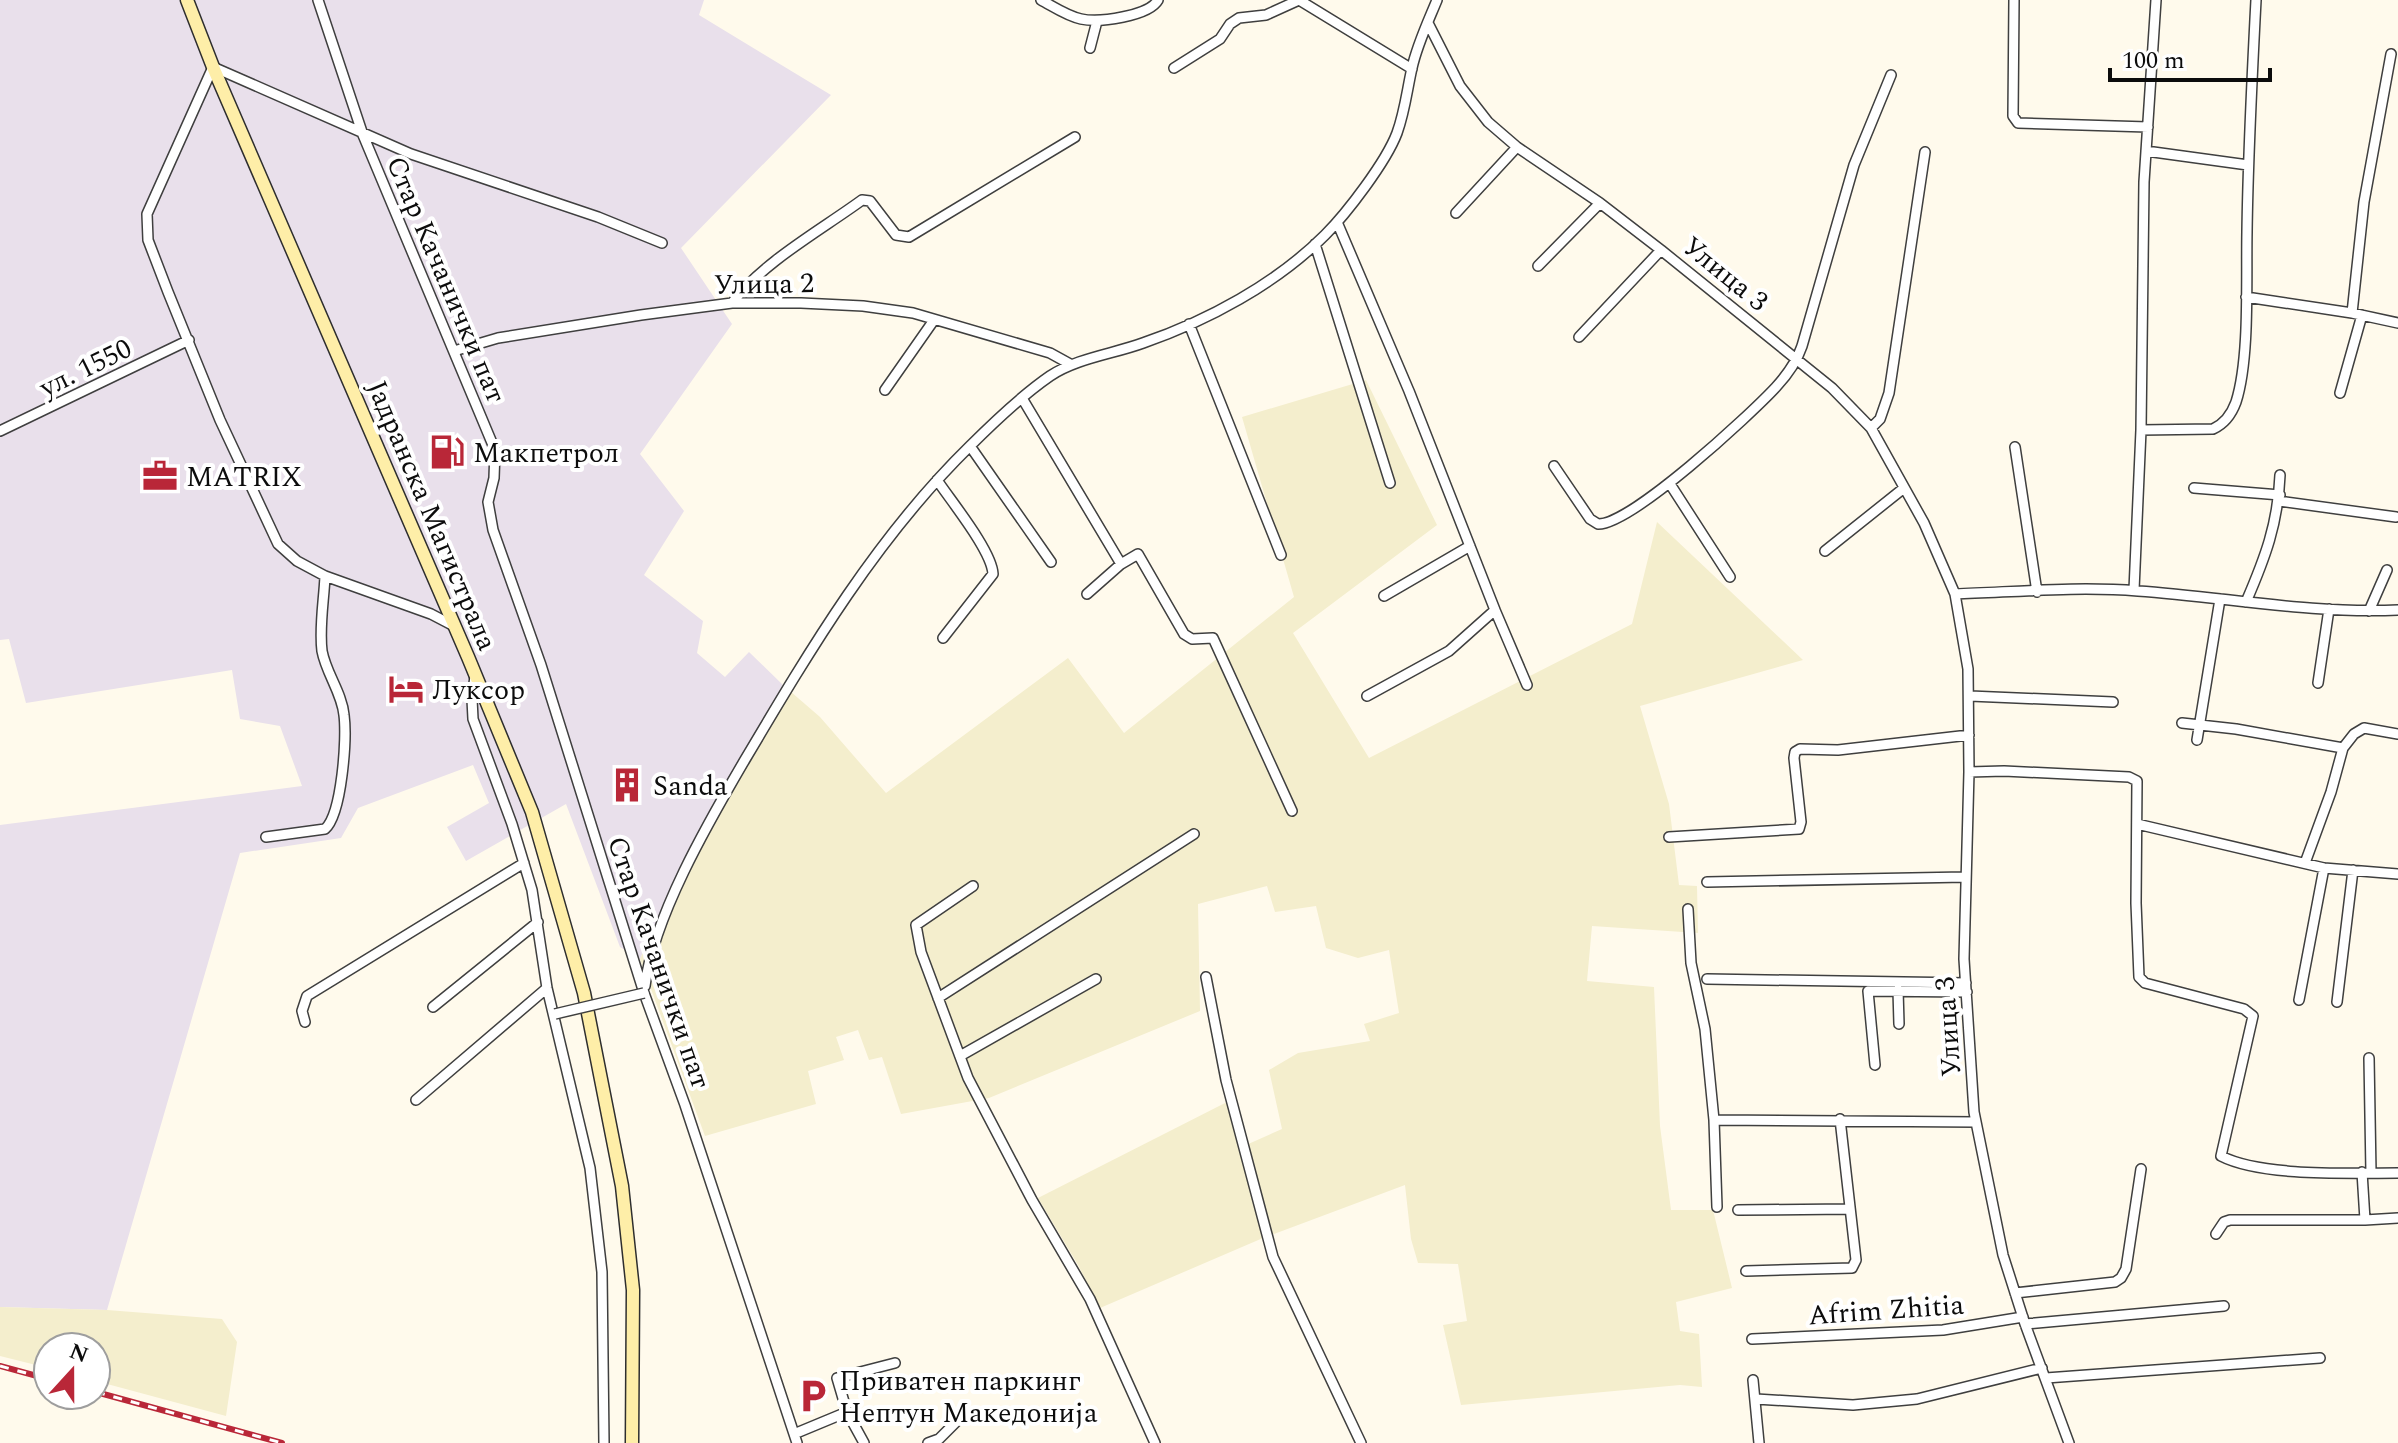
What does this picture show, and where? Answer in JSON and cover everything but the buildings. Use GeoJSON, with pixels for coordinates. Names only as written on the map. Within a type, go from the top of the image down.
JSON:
{"type":"FeatureCollection","features":[{"type":"Feature","properties":{"kind":"street","name":"Јадранска Магистрала"},"geometry":{"type":"LineString","coordinates":[[187,0],[532,812],[584,993],[622,1186],[633,1290],[632,1443]]}},
{"type":"Feature","properties":{"kind":"street","name":"Стар Качанички пат"},"geometry":{"type":"LineString","coordinates":[[318,0],[363,135],[495,450],[494,478],[488,502],[493,530],[541,665],[644,993],[685,1105],[795,1438]]}},
{"type":"Feature","properties":{"kind":"street"},"geometry":{"type":"LineString","coordinates":[[1041,0],[1079,19],[1097,21],[1132,15],[1151,8],[1158,0]]}},
{"type":"Feature","properties":{"kind":"street"},"geometry":{"type":"LineString","coordinates":[[1174,68],[1220,39],[1230,24],[1239,18],[1266,15],[1299,0],[1412,69]]}},
{"type":"Feature","properties":{"kind":"street"},"geometry":{"type":"LineString","coordinates":[[555,1014],[644,993],[648,959],[713,816],[833,613],[870,560],[970,446],[1022,398],[1070,364],[1123,350],[1189,324],[1275,276],[1337,222],[1396,137],[1408,97],[1412,69],[1437,0]]}},
{"type":"Feature","properties":{"kind":"street"},"geometry":{"type":"LineString","coordinates":[[2014,0],[2013,116],[2018,123],[2148,127]]}},
{"type":"Feature","properties":{"kind":"street"},"geometry":{"type":"LineString","coordinates":[[2134,590],[2141,430],[2146,151],[2156,0]]}},
{"type":"Feature","properties":{"kind":"street"},"geometry":{"type":"LineString","coordinates":[[2141,430],[2206,430],[2220,426],[2235,403],[2240,380],[2246,297],[2248,165],[2256,0]]}},
{"type":"Feature","properties":{"kind":"street"},"geometry":{"type":"LineString","coordinates":[[1090,48],[1097,21]]}},
{"type":"Feature","properties":{"kind":"street","name":"Улица 3"},"geometry":{"type":"LineString","coordinates":[[1428,23],[1470,100],[1488,122],[1517,147],[1600,203],[1661,250],[1832,388],[1871,428],[1924,523],[1955,594],[1966,651],[1970,696],[1964,959],[1976,1122],[2000,1241],[2015,1293],[2069,1443]]}},
{"type":"Feature","properties":{"kind":"street"},"geometry":{"type":"LineString","coordinates":[[2340,393],[2357,314],[2365,192],[2391,54]]}},
{"type":"Feature","properties":{"kind":"street"},"geometry":{"type":"LineString","coordinates":[[454,626],[431,614],[325,576],[297,561],[278,544],[220,420],[163,279],[146,227],[147,214],[213,67],[411,154],[598,217],[662,243]]}},
{"type":"Feature","properties":{"kind":"street"},"geometry":{"type":"LineString","coordinates":[[1554,466],[1590,519],[1598,524],[1614,521],[1670,484],[1776,387],[1798,359],[1854,165],[1891,75]]}},
{"type":"Feature","properties":{"kind":"street"},"geometry":{"type":"LineString","coordinates":[[732,303],[744,288],[776,262],[862,200],[870,201],[896,235],[909,237],[1075,137]]}},
{"type":"Feature","properties":{"kind":"street"},"geometry":{"type":"LineString","coordinates":[[1456,213],[1517,147]]}},
{"type":"Feature","properties":{"kind":"street"},"geometry":{"type":"LineString","coordinates":[[2146,151],[2248,165]]}},
{"type":"Feature","properties":{"kind":"street"},"geometry":{"type":"LineString","coordinates":[[1871,428],[1880,419],[1889,393],[1925,152]]}},
{"type":"Feature","properties":{"kind":"street"},"geometry":{"type":"LineString","coordinates":[[1538,266],[1600,203]]}},
{"type":"Feature","properties":{"kind":"street"},"geometry":{"type":"LineString","coordinates":[[1337,222],[1409,391],[1527,685]]}},
{"type":"Feature","properties":{"kind":"street"},"geometry":{"type":"LineString","coordinates":[[1315,244],[1390,483]]}},
{"type":"Feature","properties":{"kind":"street"},"geometry":{"type":"LineString","coordinates":[[1579,337],[1661,250]]}},
{"type":"Feature","properties":{"kind":"street"},"geometry":{"type":"LineString","coordinates":[[2246,297],[2398,323]]}},
{"type":"Feature","properties":{"kind":"street","name":"Улица 2"},"geometry":{"type":"LineString","coordinates":[[454,351],[513,335],[732,303],[863,306],[913,313],[1050,353],[1070,364]]}},
{"type":"Feature","properties":{"kind":"street"},"geometry":{"type":"LineString","coordinates":[[885,390],[934,320]]}},
{"type":"Feature","properties":{"kind":"street"},"geometry":{"type":"LineString","coordinates":[[1189,324],[1281,555]]}},
{"type":"Feature","properties":{"kind":"street","name":"ул. 1550"},"geometry":{"type":"LineString","coordinates":[[0,431],[189,340]]}},
{"type":"Feature","properties":{"kind":"street"},"geometry":{"type":"LineString","coordinates":[[1022,398],[1121,564]]}},
{"type":"Feature","properties":{"kind":"street"},"geometry":{"type":"LineString","coordinates":[[970,446],[1051,562]]}},
{"type":"Feature","properties":{"kind":"street"},"geometry":{"type":"LineString","coordinates":[[2015,447],[2037,592]]}},
{"type":"Feature","properties":{"kind":"street"},"geometry":{"type":"LineString","coordinates":[[2246,602],[2269,548],[2280,498],[2280,475]]}},
{"type":"Feature","properties":{"kind":"street"},"geometry":{"type":"LineString","coordinates":[[937,480],[985,552],[992,564],[993,574],[943,638]]}},
{"type":"Feature","properties":{"kind":"street"},"geometry":{"type":"LineString","coordinates":[[1670,484],[1730,577]]}},
{"type":"Feature","properties":{"kind":"street"},"geometry":{"type":"LineString","coordinates":[[1825,551],[1904,488]]}},
{"type":"Feature","properties":{"kind":"street"},"geometry":{"type":"LineString","coordinates":[[2194,488],[2396,517]]}},
{"type":"Feature","properties":{"kind":"street"},"geometry":{"type":"LineString","coordinates":[[1384,596],[1470,546]]}},
{"type":"Feature","properties":{"kind":"street"},"geometry":{"type":"LineString","coordinates":[[1087,594],[1121,564],[1138,554],[1184,634],[1192,639],[1213,638],[1292,811]]}},
{"type":"Feature","properties":{"kind":"street"},"geometry":{"type":"LineString","coordinates":[[2369,611],[2387,570]]}},
{"type":"Feature","properties":{"kind":"street"},"geometry":{"type":"LineString","coordinates":[[266,837],[325,829],[334,818],[344,755],[345,712],[328,673],[322,648],[325,576]]}},
{"type":"Feature","properties":{"kind":"street"},"geometry":{"type":"LineString","coordinates":[[1955,594],[2134,590],[2329,609],[2398,610]]}},
{"type":"Feature","properties":{"kind":"street"},"geometry":{"type":"LineString","coordinates":[[2197,740],[2220,599]]}},
{"type":"Feature","properties":{"kind":"street"},"geometry":{"type":"LineString","coordinates":[[2318,683],[2329,609]]}},
{"type":"Feature","properties":{"kind":"street"},"geometry":{"type":"LineString","coordinates":[[1367,696],[1449,651],[1495,610]]}},
{"type":"Feature","properties":{"kind":"street"},"geometry":{"type":"LineString","coordinates":[[475,676],[473,719],[524,863],[538,922],[547,988],[590,1168],[597,1214],[604,1332],[604,1443]]}},
{"type":"Feature","properties":{"kind":"street"},"geometry":{"type":"LineString","coordinates":[[1970,696],[2113,702]]}},
{"type":"Feature","properties":{"kind":"street"},"geometry":{"type":"LineString","coordinates":[[2182,723],[2343,748]]}},
{"type":"Feature","properties":{"kind":"street"},"geometry":{"type":"LineString","coordinates":[[2305,863],[2331,792],[2343,748],[2354,734],[2364,728],[2398,734]]}},
{"type":"Feature","properties":{"kind":"street"},"geometry":{"type":"LineString","coordinates":[[1669,837],[1799,829],[1801,822],[1794,758],[1795,752],[1800,749],[1838,750],[1969,735]]}},
{"type":"Feature","properties":{"kind":"street"},"geometry":{"type":"LineString","coordinates":[[1969,772],[2129,777],[2138,784],[2136,888],[2139,977],[2145,983],[2244,1009],[2253,1016],[2221,1156],[2253,1166],[2314,1172],[2398,1173]]}},
{"type":"Feature","properties":{"kind":"street"},"geometry":{"type":"LineString","coordinates":[[2137,824],[2324,868],[2398,874]]}},
{"type":"Feature","properties":{"kind":"street"},"geometry":{"type":"LineString","coordinates":[[938,998],[1194,834]]}},
{"type":"Feature","properties":{"kind":"street"},"geometry":{"type":"LineString","coordinates":[[305,1022],[302,1011],[307,996],[524,863]]}},
{"type":"Feature","properties":{"kind":"street"},"geometry":{"type":"LineString","coordinates":[[2299,1000],[2324,868]]}},
{"type":"Feature","properties":{"kind":"street"},"geometry":{"type":"LineString","coordinates":[[2337,1002],[2353,870]]}},
{"type":"Feature","properties":{"kind":"street"},"geometry":{"type":"LineString","coordinates":[[1707,882],[1965,877]]}},
{"type":"Feature","properties":{"kind":"street"},"geometry":{"type":"LineString","coordinates":[[973,886],[916,925],[921,952],[968,1078],[1032,1200],[1090,1299],[1155,1443]]}},
{"type":"Feature","properties":{"kind":"street"},"geometry":{"type":"LineString","coordinates":[[1688,909],[1691,963],[1705,1029],[1714,1120],[1717,1207]]}},
{"type":"Feature","properties":{"kind":"street"},"geometry":{"type":"LineString","coordinates":[[433,1007],[538,922]]}},
{"type":"Feature","properties":{"kind":"street"},"geometry":{"type":"LineString","coordinates":[[1206,977],[1226,1080],[1273,1257],[1359,1442]]}},
{"type":"Feature","properties":{"kind":"street"},"geometry":{"type":"LineString","coordinates":[[960,1056],[1096,979]]}},
{"type":"Feature","properties":{"kind":"street"},"geometry":{"type":"LineString","coordinates":[[1707,979],[1967,988]]}},
{"type":"Feature","properties":{"kind":"street"},"geometry":{"type":"LineString","coordinates":[[416,1100],[547,988]]}},
{"type":"Feature","properties":{"kind":"street"},"geometry":{"type":"LineString","coordinates":[[1875,1065],[1868,991],[1967,988]]}},
{"type":"Feature","properties":{"kind":"street"},"geometry":{"type":"LineString","coordinates":[[1898,990],[1899,1024]]}},
{"type":"Feature","properties":{"kind":"street"},"geometry":{"type":"LineString","coordinates":[[2365,1220],[2369,1058]]}},
{"type":"Feature","properties":{"kind":"street"},"geometry":{"type":"LineString","coordinates":[[1746,1271],[1852,1268],[1856,1260],[1840,1119]]}},
{"type":"Feature","properties":{"kind":"street"},"geometry":{"type":"LineString","coordinates":[[1714,1120],[1976,1122]]}},
{"type":"Feature","properties":{"kind":"street"},"geometry":{"type":"LineString","coordinates":[[2015,1293],[2115,1282],[2121,1278],[2126,1269],[2141,1169]]}},
{"type":"Feature","properties":{"kind":"street"},"geometry":{"type":"LineString","coordinates":[[1738,1210],[1850,1209]]}},
{"type":"Feature","properties":{"kind":"street"},"geometry":{"type":"LineString","coordinates":[[2216,1234],[2224,1222],[2230,1220],[2398,1218]]}},
{"type":"Feature","properties":{"kind":"street","name":"Afrim Zhitia"},"geometry":{"type":"LineString","coordinates":[[1752,1339],[1930,1331],[2024,1320],[2224,1306]]}},
{"type":"Feature","properties":{"kind":"street"},"geometry":{"type":"LineString","coordinates":[[1756,1399],[1853,1405],[1917,1399],[2044,1373],[2320,1358]]}},
{"type":"Feature","properties":{"kind":"street"},"geometry":{"type":"LineString","coordinates":[[864,1443],[847,1412],[837,1378],[895,1363]]}},
{"type":"Feature","properties":{"kind":"street"},"geometry":{"type":"LineString","coordinates":[[1753,1380],[1759,1443]]}},
{"type":"Feature","properties":{"kind":"street"},"geometry":{"type":"LineString","coordinates":[[795,1438],[847,1412]]}},
{"type":"Feature","properties":{"kind":"street"},"geometry":{"type":"LineString","coordinates":[[928,1443],[939,1439],[964,1414]]}},
{"type":"Feature","properties":{"kind":"shaded area"},"geometry":{"type":"Polygon","coordinates":[[[0,0],[704,0],[699,15],[831,95],[681,248],[732,324],[640,454],[684,511],[644,575],[703,621],[697,653],[725,677],[749,652],[783,685],[703,828],[640,959],[620,947],[566,804],[466,861],[447,827],[489,803],[473,765],[358,808],[341,838],[240,853],[107,1310],[0,1307],[0,825],[302,786],[280,726],[240,719],[232,670],[26,703],[9,639],[0,640],[0,0]]]}},
{"type":"Feature","properties":{"kind":"shaded area"},"geometry":{"type":"Polygon","coordinates":[[[1366,380],[1437,525],[1293,633],[1369,758],[1632,624],[1657,522],[1803,660],[1640,706],[1669,804],[1679,885],[1697,886],[1698,933],[1592,926],[1587,981],[1654,987],[1660,1126],[1671,1210],[1713,1210],[1732,1288],[1676,1302],[1680,1331],[1699,1334],[1702,1387],[1680,1385],[1461,1405],[1443,1325],[1467,1321],[1458,1264],[1418,1263],[1411,1239],[1405,1185],[1263,1238],[1100,1308],[1038,1198],[1227,1102],[1246,1145],[1282,1129],[1269,1070],[1298,1053],[1370,1041],[1364,1024],[1399,1013],[1389,950],[1358,958],[1326,948],[1316,906],[1275,912],[1267,886],[1198,904],[1200,1011],[989,1098],[901,1114],[882,1057],[869,1060],[858,1030],[836,1037],[844,1060],[808,1071],[816,1104],[705,1136],[640,959],[703,828],[783,685],[820,717],[886,793],[1068,658],[1124,733],[1294,597],[1242,417],[1366,380]]]}},
{"type":"Feature","properties":{"kind":"shaded area"},"geometry":{"type":"Polygon","coordinates":[[[0,1307],[107,1310],[222,1319],[237,1342],[226,1416],[112,1385],[112,1331],[32,1331],[32,1364],[0,1356],[0,1307]]]}},
{"type":"Feature","properties":{"kind":"railway"},"geometry":{"type":"LineString","coordinates":[[0,1366],[32,1375]]}},
{"type":"Feature","properties":{"kind":"railway"},"geometry":{"type":"LineString","coordinates":[[112,1396],[282,1443]]}},
{"type":"Feature","properties":{"kind":"place","name":"Макпетрол"},"geometry":{"type":"Point","coordinates":[447,452]}},
{"type":"Feature","properties":{"kind":"place","name":"MATRIX"},"geometry":{"type":"Point","coordinates":[160,476]}},
{"type":"Feature","properties":{"kind":"place","name":"Луксор"},"geometry":{"type":"Point","coordinates":[406,689]}},
{"type":"Feature","properties":{"kind":"place","name":"Sanda"},"geometry":{"type":"Point","coordinates":[627,785]}},
{"type":"Feature","properties":{"kind":"place","name":"Приватен паркинг Нептун Македонија"},"geometry":{"type":"Point","coordinates":[813,1396]}}]}
